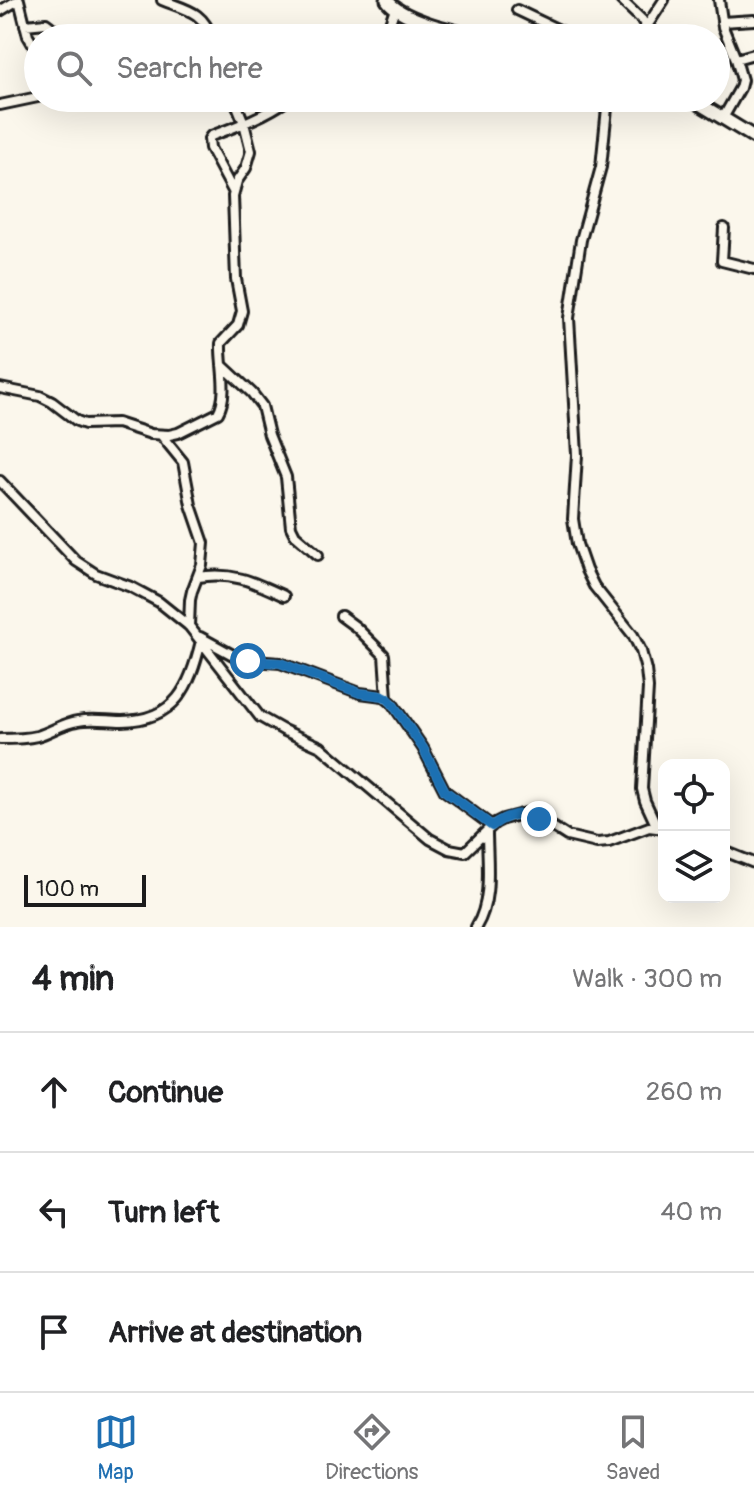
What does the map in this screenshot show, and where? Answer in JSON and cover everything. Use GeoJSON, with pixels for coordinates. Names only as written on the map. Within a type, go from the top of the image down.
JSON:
{"type":"FeatureCollection","features":[{"type":"Feature","properties":{"kind":"street"},"geometry":{"type":"LineString","coordinates":[[0,11],[19,0],[25,24]]}},
{"type":"Feature","properties":{"kind":"street"},"geometry":{"type":"LineString","coordinates":[[162,0],[196,14],[205,24]]}},
{"type":"Feature","properties":{"kind":"street"},"geometry":{"type":"LineString","coordinates":[[621,0],[645,24]]}},
{"type":"Feature","properties":{"kind":"street"},"geometry":{"type":"LineString","coordinates":[[648,24],[664,0]]}},
{"type":"Feature","properties":{"kind":"street"},"geometry":{"type":"LineString","coordinates":[[719,0],[722,22],[754,20]]}},
{"type":"Feature","properties":{"kind":"street"},"geometry":{"type":"LineString","coordinates":[[387,24],[391,4],[405,15],[432,24]]}},
{"type":"Feature","properties":{"kind":"street"},"geometry":{"type":"LineString","coordinates":[[517,10],[546,24]]}},
{"type":"Feature","properties":{"kind":"street"},"geometry":{"type":"LineString","coordinates":[[730,45],[742,80],[730,106]]}},
{"type":"Feature","properties":{"kind":"street"},"geometry":{"type":"LineString","coordinates":[[736,59],[754,54]]}},
{"type":"Feature","properties":{"kind":"street"},"geometry":{"type":"LineString","coordinates":[[0,105],[24,100]]}},
{"type":"Feature","properties":{"kind":"street"},"geometry":{"type":"LineString","coordinates":[[0,388],[40,396],[85,424],[117,423],[151,434],[178,433],[218,413],[223,397],[221,343],[238,325],[242,311],[236,279],[234,192],[250,158],[249,141],[240,112]]}},
{"type":"Feature","properties":{"kind":"street"},"geometry":{"type":"LineString","coordinates":[[234,192],[210,148],[209,139],[267,112]]}},
{"type":"Feature","properties":{"kind":"street"},"geometry":{"type":"LineString","coordinates":[[607,112],[601,167],[581,240],[569,318],[577,455],[573,519],[577,544],[594,586],[633,635],[641,651],[648,688],[642,789],[658,824]]}},
{"type":"Feature","properties":{"kind":"street"},"geometry":{"type":"LineString","coordinates":[[713,112],[754,137]]}},
{"type":"Feature","properties":{"kind":"street"},"geometry":{"type":"LineString","coordinates":[[723,118],[726,112]]}},
{"type":"Feature","properties":{"kind":"street"},"geometry":{"type":"LineString","coordinates":[[724,228],[722,261],[754,269]]}},
{"type":"Feature","properties":{"kind":"street"},"geometry":{"type":"LineString","coordinates":[[221,365],[262,406],[269,435],[286,477],[291,527],[295,535],[318,555]]}},
{"type":"Feature","properties":{"kind":"street"},"geometry":{"type":"LineString","coordinates":[[161,435],[178,454],[185,470],[191,505],[204,543],[202,565],[192,591],[189,626]]}},
{"type":"Feature","properties":{"kind":"street"},"geometry":{"type":"LineString","coordinates":[[0,481],[76,561],[96,574],[159,602],[189,626],[260,717],[321,747],[430,839],[449,849],[465,852],[503,819],[521,814],[534,815],[567,836],[597,843],[619,839],[640,829],[658,828]]}},
{"type":"Feature","properties":{"kind":"street"},"geometry":{"type":"LineString","coordinates":[[198,577],[213,574],[233,576],[284,596]]}},
{"type":"Feature","properties":{"kind":"street"},"geometry":{"type":"LineString","coordinates":[[341,616],[384,655],[387,698]]}},
{"type":"Feature","properties":{"kind":"street"},"geometry":{"type":"LineString","coordinates":[[198,638],[242,660],[280,663],[360,693],[387,698],[423,748],[445,791],[489,829]]}},
{"type":"Feature","properties":{"kind":"street"},"geometry":{"type":"LineString","coordinates":[[0,739],[35,737],[81,720],[124,721],[158,713],[179,697],[186,687],[194,668],[198,638]]}},
{"type":"Feature","properties":{"kind":"street"},"geometry":{"type":"LineString","coordinates":[[476,927],[486,899],[489,829]]}},
{"type":"Feature","properties":{"kind":"street"},"geometry":{"type":"LineString","coordinates":[[730,853],[754,863]]}},
{"type":"Feature","properties":{"kind":"route"},"geometry":{"type":"LineString","coordinates":[[248,661],[280,663],[360,693],[387,698],[423,748],[445,791],[492,826],[503,819],[526,813],[539,819]]}}]}
